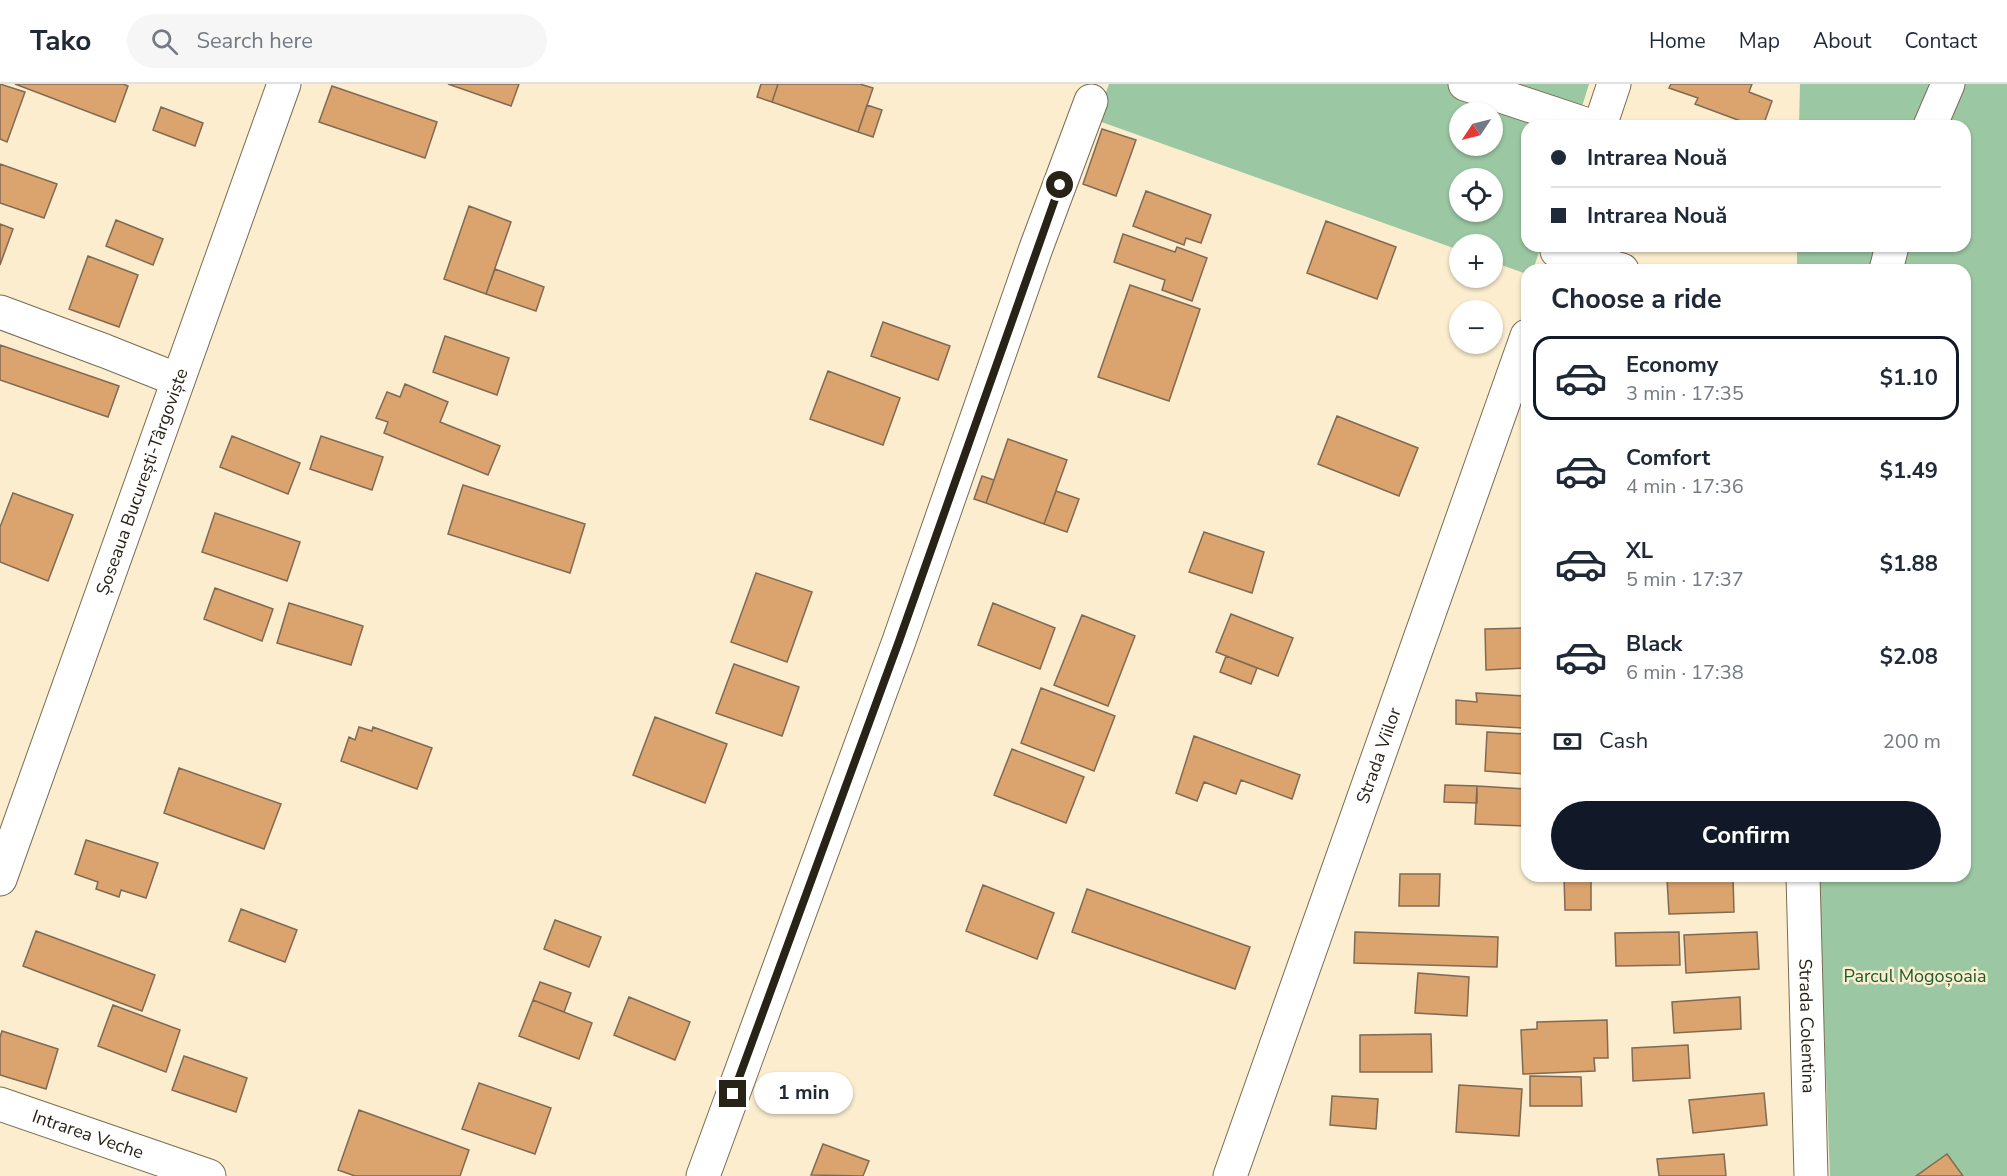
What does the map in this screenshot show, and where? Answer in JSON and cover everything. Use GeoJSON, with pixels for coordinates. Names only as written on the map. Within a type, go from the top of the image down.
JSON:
{"type":"FeatureCollection","features":[{"type":"Feature","properties":{"kind":"street","name":"Șoseaua București-Târgoviște"},"geometry":{"type":"LineString","coordinates":[[0,879],[284,84]]}},
{"type":"Feature","properties":{"kind":"street"},"geometry":{"type":"LineString","coordinates":[[1465,84],[1573,120]]}},
{"type":"Feature","properties":{"kind":"street"},"geometry":{"type":"LineString","coordinates":[[1602,120],[1614,84]]}},
{"type":"Feature","properties":{"kind":"street"},"geometry":{"type":"LineString","coordinates":[[1933,120],[1948,84]]}},
{"type":"Feature","properties":{"kind":"street"},"geometry":{"type":"LineString","coordinates":[[703,1176],[899,641],[1036,248],[1091,101]]}},
{"type":"Feature","properties":{"kind":"street"},"geometry":{"type":"LineString","coordinates":[[1556,256],[1594,264]]}},
{"type":"Feature","properties":{"kind":"street"},"geometry":{"type":"LineString","coordinates":[[0,312],[178,380]]}},
{"type":"Feature","properties":{"kind":"street","name":"Strada Viilor"},"geometry":{"type":"LineString","coordinates":[[1230,1176],[1521,353]]}},
{"type":"Feature","properties":{"kind":"street","name":"Strada Colentina"},"geometry":{"type":"LineString","coordinates":[[1803,882],[1812,1176]]}},
{"type":"Feature","properties":{"kind":"street","name":"Intrarea Veche"},"geometry":{"type":"LineString","coordinates":[[0,1104],[209,1176]]}},
{"type":"Feature","properties":{"kind":"green space"},"geometry":{"type":"Polygon","coordinates":[[[1109,84],[1589,84],[1578,120],[1521,120],[1521,252],[1539,252],[1535,264],[1521,264],[1521,272],[1503,266],[1503,234],[1449,234],[1449,246],[1096,120],[1109,84]]]}},
{"type":"Feature","properties":{"kind":"green space","name":"Parcul Mogoșoaia"},"geometry":{"type":"Polygon","coordinates":[[[1800,84],[2007,84],[2007,1176],[1830,1176],[1818,882],[1971,882],[1971,264],[1797,264],[1797,252],[1971,252],[1971,120],[1799,120],[1800,84]]]}},
{"type":"Feature","properties":{"kind":"building"},"geometry":{"type":"Polygon","coordinates":[[[0,84],[25,92],[7,142],[0,139],[0,84]]]}},
{"type":"Feature","properties":{"kind":"building"},"geometry":{"type":"Polygon","coordinates":[[[15,84],[123,84],[128,86],[115,122],[15,84]]]}},
{"type":"Feature","properties":{"kind":"building"},"geometry":{"type":"Polygon","coordinates":[[[448,84],[519,84],[511,106],[448,84]]]}},
{"type":"Feature","properties":{"kind":"building"},"geometry":{"type":"Polygon","coordinates":[[[761,84],[778,84],[772,102],[757,97],[761,84]]]}},
{"type":"Feature","properties":{"kind":"building"},"geometry":{"type":"Polygon","coordinates":[[[778,84],[860,84],[873,88],[858,132],[772,102],[778,84]]]}},
{"type":"Feature","properties":{"kind":"building"},"geometry":{"type":"Polygon","coordinates":[[[1671,84],[1752,84],[1749,92],[1772,101],[1765,120],[1738,120],[1695,104],[1698,98],[1669,88],[1671,84]]]}},
{"type":"Feature","properties":{"kind":"building"},"geometry":{"type":"Polygon","coordinates":[[[332,86],[437,122],[425,158],[319,122],[332,86]]]}},
{"type":"Feature","properties":{"kind":"building"},"geometry":{"type":"Polygon","coordinates":[[[867,105],[882,110],[873,137],[858,132],[867,105]]]}},
{"type":"Feature","properties":{"kind":"building"},"geometry":{"type":"Polygon","coordinates":[[[161,107],[203,123],[195,146],[153,130],[161,107]]]}},
{"type":"Feature","properties":{"kind":"building"},"geometry":{"type":"Polygon","coordinates":[[[1102,129],[1136,140],[1116,196],[1083,184],[1102,129]]]}},
{"type":"Feature","properties":{"kind":"building"},"geometry":{"type":"Polygon","coordinates":[[[0,164],[57,184],[44,218],[0,203],[0,164]]]}},
{"type":"Feature","properties":{"kind":"building"},"geometry":{"type":"Polygon","coordinates":[[[1146,191],[1211,215],[1201,243],[1186,238],[1184,245],[1133,226],[1146,191]]]}},
{"type":"Feature","properties":{"kind":"building"},"geometry":{"type":"Polygon","coordinates":[[[469,206],[511,222],[486,294],[444,279],[469,206]]]}},
{"type":"Feature","properties":{"kind":"building"},"geometry":{"type":"Polygon","coordinates":[[[116,220],[163,239],[153,265],[106,246],[116,220]]]}},
{"type":"Feature","properties":{"kind":"building"},"geometry":{"type":"Polygon","coordinates":[[[1326,221],[1396,247],[1377,299],[1307,273],[1326,221]]]}},
{"type":"Feature","properties":{"kind":"building"},"geometry":{"type":"Polygon","coordinates":[[[0,224],[13,229],[0,265],[0,224]]]}},
{"type":"Feature","properties":{"kind":"building"},"geometry":{"type":"Polygon","coordinates":[[[1123,234],[1175,252],[1177,247],[1207,258],[1192,301],[1162,290],[1165,280],[1114,262],[1123,234]]]}},
{"type":"Feature","properties":{"kind":"building"},"geometry":{"type":"Polygon","coordinates":[[[88,256],[138,275],[119,327],[69,309],[88,256]]]}},
{"type":"Feature","properties":{"kind":"building"},"geometry":{"type":"Polygon","coordinates":[[[495,269],[544,287],[536,311],[486,294],[495,269]]]}},
{"type":"Feature","properties":{"kind":"building"},"geometry":{"type":"Polygon","coordinates":[[[1130,285],[1200,309],[1169,401],[1098,377],[1130,285]]]}},
{"type":"Feature","properties":{"kind":"building"},"geometry":{"type":"Polygon","coordinates":[[[883,322],[950,346],[938,380],[871,356],[883,322]]]}},
{"type":"Feature","properties":{"kind":"building"},"geometry":{"type":"Polygon","coordinates":[[[445,336],[509,358],[497,395],[433,372],[445,336]]]}},
{"type":"Feature","properties":{"kind":"building"},"geometry":{"type":"Polygon","coordinates":[[[0,345],[119,386],[108,417],[0,380],[0,345]]]}},
{"type":"Feature","properties":{"kind":"building"},"geometry":{"type":"Polygon","coordinates":[[[828,371],[900,398],[883,445],[810,419],[828,371]]]}},
{"type":"Feature","properties":{"kind":"building"},"geometry":{"type":"Polygon","coordinates":[[[405,384],[448,402],[440,422],[500,446],[488,475],[384,433],[388,422],[376,418],[387,392],[400,397],[405,384]]]}},
{"type":"Feature","properties":{"kind":"building"},"geometry":{"type":"Polygon","coordinates":[[[1337,416],[1418,448],[1399,496],[1318,464],[1337,416]]]}},
{"type":"Feature","properties":{"kind":"building"},"geometry":{"type":"Polygon","coordinates":[[[232,436],[300,463],[288,494],[220,467],[232,436]]]}},
{"type":"Feature","properties":{"kind":"building"},"geometry":{"type":"Polygon","coordinates":[[[321,436],[383,457],[372,490],[310,469],[321,436]]]}},
{"type":"Feature","properties":{"kind":"building"},"geometry":{"type":"Polygon","coordinates":[[[1008,439],[1067,460],[1044,524],[986,503],[1008,439]]]}},
{"type":"Feature","properties":{"kind":"building"},"geometry":{"type":"Polygon","coordinates":[[[982,476],[994,480],[986,503],[974,499],[982,476]]]}},
{"type":"Feature","properties":{"kind":"building"},"geometry":{"type":"Polygon","coordinates":[[[463,485],[585,524],[570,573],[448,534],[463,485]]]}},
{"type":"Feature","properties":{"kind":"building"},"geometry":{"type":"Polygon","coordinates":[[[1056,491],[1079,499],[1067,532],[1044,524],[1056,491]]]}},
{"type":"Feature","properties":{"kind":"building"},"geometry":{"type":"Polygon","coordinates":[[[13,493],[73,515],[48,581],[0,562],[0,527],[13,493]]]}},
{"type":"Feature","properties":{"kind":"building"},"geometry":{"type":"Polygon","coordinates":[[[215,513],[300,542],[287,581],[202,552],[215,513]]]}},
{"type":"Feature","properties":{"kind":"building"},"geometry":{"type":"Polygon","coordinates":[[[1204,532],[1264,552],[1252,593],[1189,572],[1204,532]]]}},
{"type":"Feature","properties":{"kind":"building"},"geometry":{"type":"Polygon","coordinates":[[[756,573],[812,592],[787,662],[731,642],[756,573]]]}},
{"type":"Feature","properties":{"kind":"building"},"geometry":{"type":"Polygon","coordinates":[[[215,588],[273,609],[262,641],[204,619],[215,588]]]}},
{"type":"Feature","properties":{"kind":"building"},"geometry":{"type":"Polygon","coordinates":[[[289,603],[363,626],[351,665],[277,643],[289,603]]]}},
{"type":"Feature","properties":{"kind":"building"},"geometry":{"type":"Polygon","coordinates":[[[993,603],[1055,628],[1040,669],[978,645],[993,603]]]}},
{"type":"Feature","properties":{"kind":"building"},"geometry":{"type":"Polygon","coordinates":[[[1231,614],[1293,638],[1278,676],[1216,652],[1231,614]]]}},
{"type":"Feature","properties":{"kind":"building"},"geometry":{"type":"Polygon","coordinates":[[[1082,615],[1135,636],[1108,706],[1054,685],[1082,615]]]}},
{"type":"Feature","properties":{"kind":"building"},"geometry":{"type":"Polygon","coordinates":[[[1521,628],[1521,668],[1486,670],[1485,629],[1521,628]]]}},
{"type":"Feature","properties":{"kind":"building"},"geometry":{"type":"Polygon","coordinates":[[[1226,656],[1257,668],[1251,684],[1220,672],[1226,656]]]}},
{"type":"Feature","properties":{"kind":"building"},"geometry":{"type":"Polygon","coordinates":[[[734,664],[799,687],[782,736],[716,713],[734,664]]]}},
{"type":"Feature","properties":{"kind":"building"},"geometry":{"type":"Polygon","coordinates":[[[1041,688],[1115,716],[1094,771],[1021,743],[1041,688]]]}},
{"type":"Feature","properties":{"kind":"building"},"geometry":{"type":"Polygon","coordinates":[[[1476,693],[1521,696],[1521,728],[1456,724],[1456,700],[1477,702],[1476,693]]]}},
{"type":"Feature","properties":{"kind":"building"},"geometry":{"type":"Polygon","coordinates":[[[655,717],[727,744],[705,803],[633,775],[655,717]]]}},
{"type":"Feature","properties":{"kind":"building"},"geometry":{"type":"Polygon","coordinates":[[[359,727],[372,731],[373,727],[432,748],[417,789],[341,761],[349,737],[355,740],[359,727]]]}},
{"type":"Feature","properties":{"kind":"building"},"geometry":{"type":"Polygon","coordinates":[[[1487,732],[1521,734],[1521,774],[1485,771],[1487,732]]]}},
{"type":"Feature","properties":{"kind":"building"},"geometry":{"type":"Polygon","coordinates":[[[1194,736],[1300,775],[1292,799],[1241,780],[1236,794],[1204,782],[1197,801],[1176,793],[1194,736]]]}},
{"type":"Feature","properties":{"kind":"building"},"geometry":{"type":"Polygon","coordinates":[[[1012,749],[1084,777],[1066,823],[994,795],[1012,749]]]}},
{"type":"Feature","properties":{"kind":"building"},"geometry":{"type":"Polygon","coordinates":[[[179,768],[281,804],[264,849],[164,813],[179,768]]]}},
{"type":"Feature","properties":{"kind":"building"},"geometry":{"type":"Polygon","coordinates":[[[1445,785],[1477,786],[1477,803],[1444,802],[1445,785]]]}},
{"type":"Feature","properties":{"kind":"building"},"geometry":{"type":"Polygon","coordinates":[[[1477,786],[1521,789],[1521,826],[1475,824],[1477,786]]]}},
{"type":"Feature","properties":{"kind":"building"},"geometry":{"type":"Polygon","coordinates":[[[86,840],[158,863],[146,898],[121,890],[119,897],[96,889],[98,882],[75,874],[86,840]]]}},
{"type":"Feature","properties":{"kind":"building"},"geometry":{"type":"Polygon","coordinates":[[[1400,874],[1440,874],[1439,906],[1399,906],[1400,874]]]}},
{"type":"Feature","properties":{"kind":"building"},"geometry":{"type":"Polygon","coordinates":[[[1564,882],[1591,882],[1591,910],[1565,910],[1564,882]]]}},
{"type":"Feature","properties":{"kind":"building"},"geometry":{"type":"Polygon","coordinates":[[[1667,882],[1733,882],[1734,912],[1669,914],[1667,882]]]}},
{"type":"Feature","properties":{"kind":"building"},"geometry":{"type":"Polygon","coordinates":[[[983,885],[1054,913],[1037,959],[966,931],[983,885]]]}},
{"type":"Feature","properties":{"kind":"building"},"geometry":{"type":"Polygon","coordinates":[[[1087,889],[1250,947],[1235,989],[1072,932],[1087,889]]]}},
{"type":"Feature","properties":{"kind":"building"},"geometry":{"type":"Polygon","coordinates":[[[241,909],[297,930],[285,962],[229,941],[241,909]]]}},
{"type":"Feature","properties":{"kind":"building"},"geometry":{"type":"Polygon","coordinates":[[[555,920],[601,937],[589,967],[544,949],[555,920]]]}},
{"type":"Feature","properties":{"kind":"building"},"geometry":{"type":"Polygon","coordinates":[[[36,931],[155,975],[142,1011],[23,966],[36,931]]]}},
{"type":"Feature","properties":{"kind":"building"},"geometry":{"type":"Polygon","coordinates":[[[1355,932],[1498,937],[1497,967],[1354,963],[1355,932]]]}},
{"type":"Feature","properties":{"kind":"building"},"geometry":{"type":"Polygon","coordinates":[[[1679,932],[1680,965],[1616,966],[1615,933],[1679,932]]]}},
{"type":"Feature","properties":{"kind":"building"},"geometry":{"type":"Polygon","coordinates":[[[1757,932],[1759,969],[1686,973],[1684,935],[1757,932]]]}},
{"type":"Feature","properties":{"kind":"building"},"geometry":{"type":"Polygon","coordinates":[[[1418,973],[1469,977],[1467,1016],[1415,1013],[1418,973]]]}},
{"type":"Feature","properties":{"kind":"building"},"geometry":{"type":"Polygon","coordinates":[[[540,982],[571,993],[564,1012],[533,1000],[540,982]]]}},
{"type":"Feature","properties":{"kind":"building"},"geometry":{"type":"Polygon","coordinates":[[[629,997],[690,1022],[675,1060],[614,1035],[629,997]]]}},
{"type":"Feature","properties":{"kind":"building"},"geometry":{"type":"Polygon","coordinates":[[[1740,997],[1741,1029],[1674,1033],[1672,1002],[1740,997]]]}},
{"type":"Feature","properties":{"kind":"building"},"geometry":{"type":"Polygon","coordinates":[[[533,1000],[592,1023],[579,1059],[519,1036],[533,1000]]]}},
{"type":"Feature","properties":{"kind":"building"},"geometry":{"type":"Polygon","coordinates":[[[113,1005],[180,1030],[166,1072],[98,1046],[113,1005]]]}},
{"type":"Feature","properties":{"kind":"building"},"geometry":{"type":"Polygon","coordinates":[[[1607,1020],[1608,1058],[1594,1058],[1595,1071],[1523,1074],[1521,1030],[1537,1029],[1537,1022],[1607,1020]]]}},
{"type":"Feature","properties":{"kind":"building"},"geometry":{"type":"Polygon","coordinates":[[[2,1031],[58,1049],[46,1089],[0,1075],[2,1031]]]}},
{"type":"Feature","properties":{"kind":"building"},"geometry":{"type":"Polygon","coordinates":[[[1431,1034],[1432,1072],[1360,1072],[1360,1035],[1431,1034]]]}},
{"type":"Feature","properties":{"kind":"building"},"geometry":{"type":"Polygon","coordinates":[[[1688,1045],[1690,1078],[1633,1081],[1632,1048],[1688,1045]]]}},
{"type":"Feature","properties":{"kind":"building"},"geometry":{"type":"Polygon","coordinates":[[[184,1056],[247,1078],[236,1112],[172,1090],[184,1056]]]}},
{"type":"Feature","properties":{"kind":"building"},"geometry":{"type":"Polygon","coordinates":[[[1530,1076],[1581,1077],[1582,1106],[1530,1106],[1530,1076]]]}},
{"type":"Feature","properties":{"kind":"building"},"geometry":{"type":"Polygon","coordinates":[[[479,1083],[551,1108],[535,1154],[462,1129],[479,1083]]]}},
{"type":"Feature","properties":{"kind":"building"},"geometry":{"type":"Polygon","coordinates":[[[1459,1085],[1522,1089],[1519,1136],[1456,1132],[1459,1085]]]}},
{"type":"Feature","properties":{"kind":"building"},"geometry":{"type":"Polygon","coordinates":[[[1764,1093],[1767,1125],[1693,1133],[1689,1100],[1764,1093]]]}},
{"type":"Feature","properties":{"kind":"building"},"geometry":{"type":"Polygon","coordinates":[[[1332,1096],[1378,1099],[1376,1129],[1330,1125],[1332,1096]]]}},
{"type":"Feature","properties":{"kind":"building"},"geometry":{"type":"Polygon","coordinates":[[[359,1110],[469,1150],[460,1176],[355,1176],[338,1170],[359,1110]]]}},
{"type":"Feature","properties":{"kind":"building"},"geometry":{"type":"Polygon","coordinates":[[[823,1144],[869,1161],[863,1176],[811,1175],[823,1144]]]}},
{"type":"Feature","properties":{"kind":"building"},"geometry":{"type":"Polygon","coordinates":[[[1724,1154],[1726,1176],[1659,1176],[1657,1159],[1724,1154]]]}},
{"type":"Feature","properties":{"kind":"building"},"geometry":{"type":"Polygon","coordinates":[[[1947,1154],[1963,1176],[1916,1176],[1947,1154]]]}},
{"type":"Feature","properties":{"kind":"route"},"geometry":{"type":"LineString","coordinates":[[733,1094],[899,641],[1060,185]]}}]}
